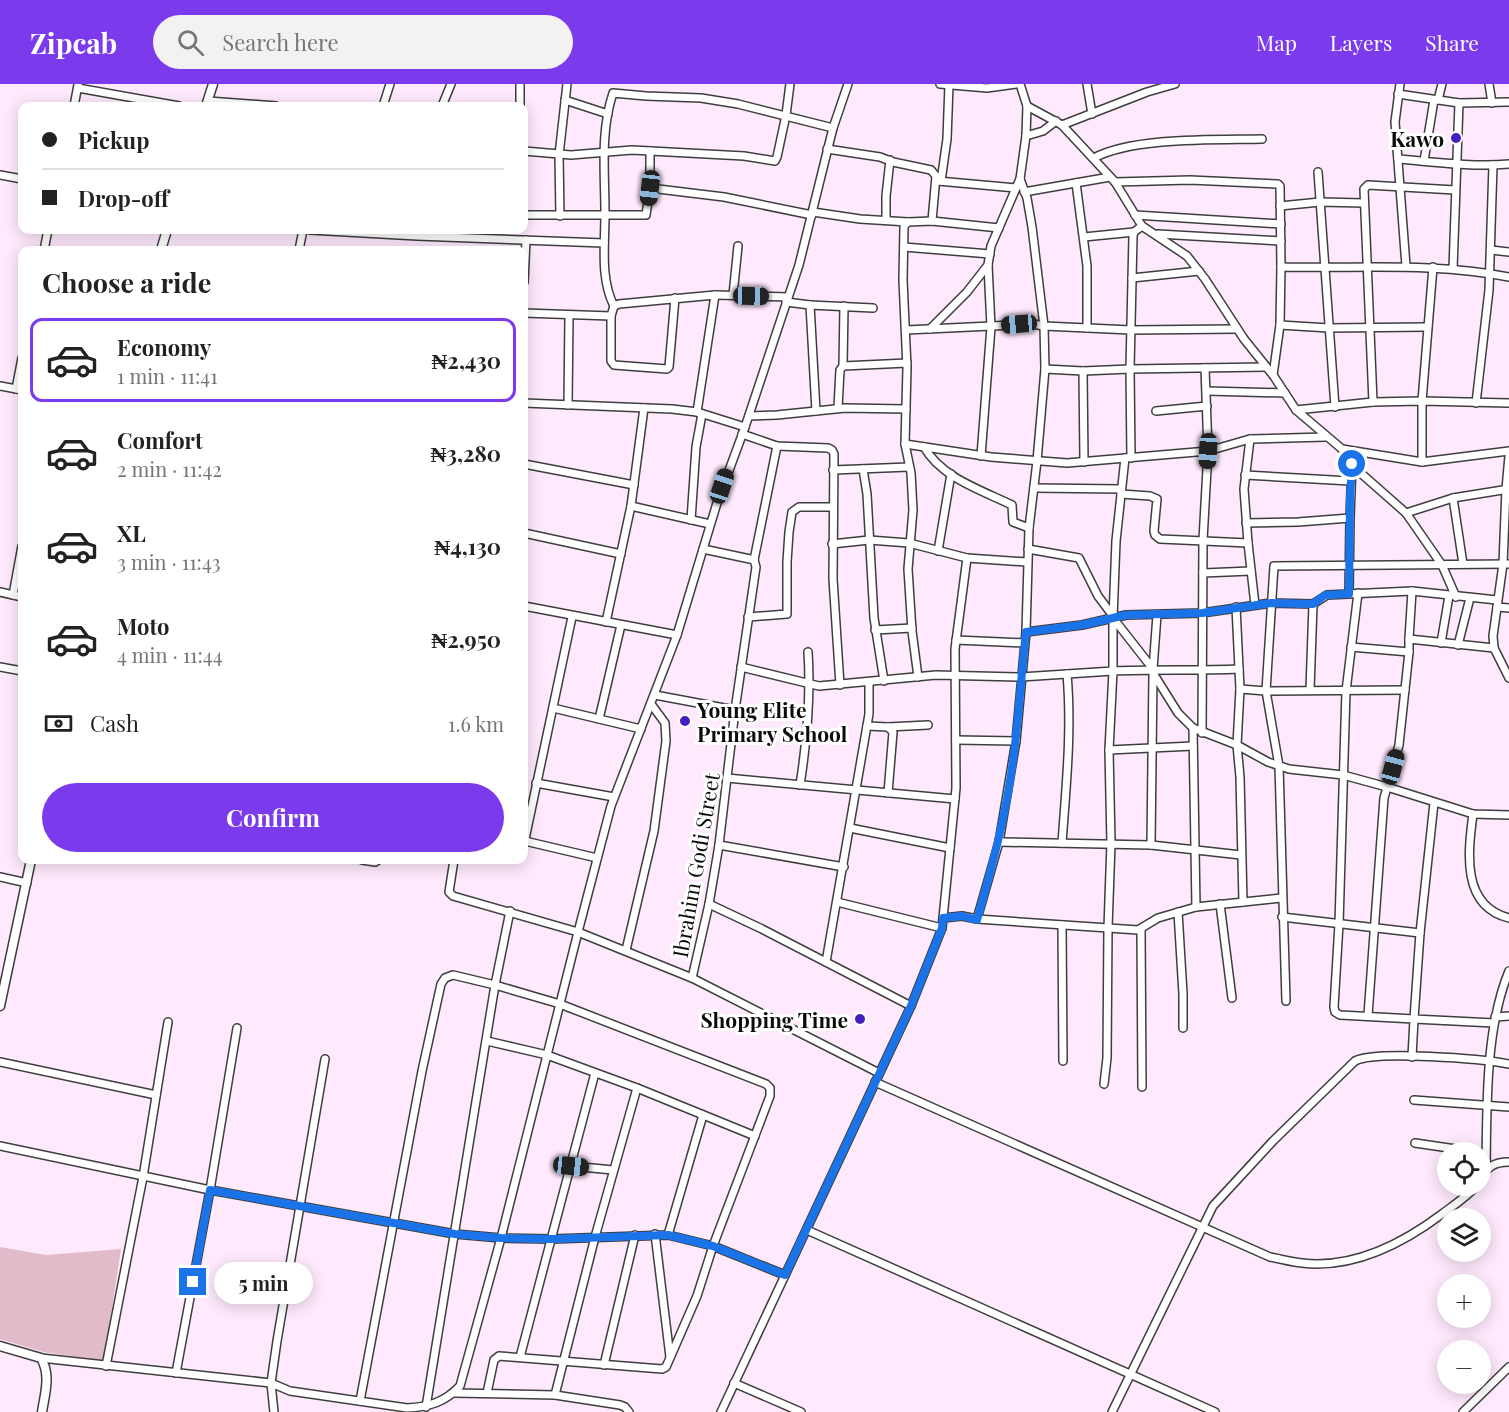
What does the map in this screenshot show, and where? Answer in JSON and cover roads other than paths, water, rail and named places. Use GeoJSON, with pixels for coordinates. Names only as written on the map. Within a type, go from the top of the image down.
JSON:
{"type":"FeatureCollection","features":[{"type":"Feature","properties":{"kind":"street"},"geometry":{"type":"LineString","coordinates":[[208,102],[213,84]]}},
{"type":"Feature","properties":{"kind":"street"},"geometry":{"type":"LineString","coordinates":[[384,102],[390,84]]}},
{"type":"Feature","properties":{"kind":"street"},"geometry":{"type":"LineString","coordinates":[[520,84],[520,102]]}},
{"type":"Feature","properties":{"kind":"street"},"geometry":{"type":"LineString","coordinates":[[560,216],[559,155],[567,84]]}},
{"type":"Feature","properties":{"kind":"street"},"geometry":{"type":"LineString","coordinates":[[528,151],[559,155],[650,151],[744,156],[775,161],[786,115],[790,84]]}},
{"type":"Feature","properties":{"kind":"street"},"geometry":{"type":"LineString","coordinates":[[0,1346],[41,1358],[271,1383],[290,1391],[407,1408],[426,1407],[454,1393],[464,1377],[614,797],[677,635],[727,470],[748,416],[799,266],[827,149],[848,84]]}},
{"type":"Feature","properties":{"kind":"street"},"geometry":{"type":"LineString","coordinates":[[940,84],[987,88],[1018,84],[1027,106],[1026,136],[1020,179],[999,228],[988,265],[991,327],[981,456]]}},
{"type":"Feature","properties":{"kind":"street"},"geometry":{"type":"LineString","coordinates":[[1087,84],[1092,114]]}},
{"type":"Feature","properties":{"kind":"street"},"geometry":{"type":"LineString","coordinates":[[1026,136],[1175,84]]}},
{"type":"Feature","properties":{"kind":"street"},"geometry":{"type":"LineString","coordinates":[[1400,84],[1395,122],[1406,266]]}},
{"type":"Feature","properties":{"kind":"street"},"geometry":{"type":"LineString","coordinates":[[1424,161],[1436,100],[1442,84]]}},
{"type":"Feature","properties":{"kind":"street"},"geometry":{"type":"LineString","coordinates":[[1489,84],[1492,102]]}},
{"type":"Feature","properties":{"kind":"street"},"geometry":{"type":"LineString","coordinates":[[443,102],[448,85]]}},
{"type":"Feature","properties":{"kind":"street"},"geometry":{"type":"LineString","coordinates":[[932,221],[946,139],[949,85]]}},
{"type":"Feature","properties":{"kind":"street"},"geometry":{"type":"LineString","coordinates":[[75,102],[78,86],[159,102]]}},
{"type":"Feature","properties":{"kind":"street"},"geometry":{"type":"LineString","coordinates":[[675,298],[669,367],[664,370],[612,363],[611,316],[615,306],[607,288],[604,243],[604,152],[608,114],[614,92],[701,98],[738,104],[833,128]]}},
{"type":"Feature","properties":{"kind":"street"},"geometry":{"type":"LineString","coordinates":[[1398,94],[1459,103],[1509,102]]}},
{"type":"Feature","properties":{"kind":"street"},"geometry":{"type":"LineString","coordinates":[[565,100],[608,114]]}},
{"type":"Feature","properties":{"kind":"street"},"geometry":{"type":"LineString","coordinates":[[1453,269],[1459,103]]}},
{"type":"Feature","properties":{"kind":"street"},"geometry":{"type":"LineString","coordinates":[[1027,106],[1059,123],[1113,180],[1142,226],[1187,256],[1296,410],[1342,450],[1370,482],[1406,513],[1442,565],[1453,597],[1441,643]]}},
{"type":"Feature","properties":{"kind":"street"},"geometry":{"type":"LineString","coordinates":[[1094,158],[1117,149],[1154,143],[1262,139]]}},
{"type":"Feature","properties":{"kind":"street"},"geometry":{"type":"LineString","coordinates":[[827,149],[880,157],[931,170],[938,181]]}},
{"type":"Feature","properties":{"kind":"street"},"geometry":{"type":"LineString","coordinates":[[528,215],[646,215],[650,188],[650,151]]}},
{"type":"Feature","properties":{"kind":"street"},"geometry":{"type":"LineString","coordinates":[[1398,159],[1457,164],[1509,164]]}},
{"type":"Feature","properties":{"kind":"street"},"geometry":{"type":"LineString","coordinates":[[886,220],[890,160]]}},
{"type":"Feature","properties":{"kind":"street"},"geometry":{"type":"LineString","coordinates":[[1476,404],[1490,273],[1493,165]]}},
{"type":"Feature","properties":{"kind":"street"},"geometry":{"type":"LineString","coordinates":[[1318,172],[1335,407]]}},
{"type":"Feature","properties":{"kind":"street"},"geometry":{"type":"LineString","coordinates":[[0,175],[18,178]]}},
{"type":"Feature","properties":{"kind":"street"},"geometry":{"type":"LineString","coordinates":[[977,920],[999,842],[1016,741],[1026,632],[1029,528],[1038,461],[1045,369],[1044,326],[1032,227],[1020,179]]}},
{"type":"Feature","properties":{"kind":"street"},"geometry":{"type":"LineString","coordinates":[[1024,192],[1076,183],[1113,180],[1276,183],[1280,186],[1281,267],[1280,325],[1273,375]]}},
{"type":"Feature","properties":{"kind":"street"},"geometry":{"type":"LineString","coordinates":[[938,181],[1016,188]]}},
{"type":"Feature","properties":{"kind":"street"},"geometry":{"type":"LineString","coordinates":[[1076,183],[1087,266],[1087,328]]}},
{"type":"Feature","properties":{"kind":"street"},"geometry":{"type":"LineString","coordinates":[[1373,402],[1365,186],[1455,190]]}},
{"type":"Feature","properties":{"kind":"street"},"geometry":{"type":"LineString","coordinates":[[650,188],[724,197],[812,214],[908,222],[932,221],[999,228]]}},
{"type":"Feature","properties":{"kind":"street"},"geometry":{"type":"LineString","coordinates":[[1280,207],[1320,202],[1364,202]]}},
{"type":"Feature","properties":{"kind":"street"},"geometry":{"type":"LineString","coordinates":[[1135,214],[1281,224]]}},
{"type":"Feature","properties":{"kind":"street"},"geometry":{"type":"LineString","coordinates":[[908,222],[904,226],[903,280],[907,363],[905,444],[913,510],[908,569],[918,677]]}},
{"type":"Feature","properties":{"kind":"street"},"geometry":{"type":"LineString","coordinates":[[1084,237],[1134,232],[1142,226]]}},
{"type":"Feature","properties":{"kind":"street"},"geometry":{"type":"LineString","coordinates":[[1104,1084],[1107,1058],[1111,843],[1109,750],[1113,617],[1116,541],[1121,492],[1128,458],[1134,232]]}},
{"type":"Feature","properties":{"kind":"street"},"geometry":{"type":"LineString","coordinates":[[433,234],[604,243]]}},
{"type":"Feature","properties":{"kind":"street"},"geometry":{"type":"LineString","coordinates":[[1156,234],[1281,241]]}},
{"type":"Feature","properties":{"kind":"street"},"geometry":{"type":"LineString","coordinates":[[526,240],[526,246]]}},
{"type":"Feature","properties":{"kind":"street"},"geometry":{"type":"LineString","coordinates":[[732,295],[738,246]]}},
{"type":"Feature","properties":{"kind":"street"},"geometry":{"type":"LineString","coordinates":[[904,247],[990,254]]}},
{"type":"Feature","properties":{"kind":"street"},"geometry":{"type":"LineString","coordinates":[[1491,250],[1509,252]]}},
{"type":"Feature","properties":{"kind":"street"},"geometry":{"type":"LineString","coordinates":[[930,329],[967,292],[988,265]]}},
{"type":"Feature","properties":{"kind":"street"},"geometry":{"type":"LineString","coordinates":[[1281,267],[1325,268],[1368,265],[1432,267],[1509,277]]}},
{"type":"Feature","properties":{"kind":"street"},"geometry":{"type":"LineString","coordinates":[[1422,462],[1422,401],[1432,267]]}},
{"type":"Feature","properties":{"kind":"street"},"geometry":{"type":"LineString","coordinates":[[1132,278],[1199,270]]}},
{"type":"Feature","properties":{"kind":"street"},"geometry":{"type":"LineString","coordinates":[[691,520],[696,447],[715,295]]}},
{"type":"Feature","properties":{"kind":"street"},"geometry":{"type":"LineString","coordinates":[[615,306],[675,298],[732,295],[787,299],[810,305],[873,308]]}},
{"type":"Feature","properties":{"kind":"street"},"geometry":{"type":"LineString","coordinates":[[810,305],[816,411]]}},
{"type":"Feature","properties":{"kind":"street"},"geometry":{"type":"LineString","coordinates":[[838,408],[840,370],[843,366],[844,306]]}},
{"type":"Feature","properties":{"kind":"street"},"geometry":{"type":"LineString","coordinates":[[528,313],[611,316]]}},
{"type":"Feature","properties":{"kind":"street"},"geometry":{"type":"LineString","coordinates":[[568,405],[569,316]]}},
{"type":"Feature","properties":{"kind":"street"},"geometry":{"type":"LineString","coordinates":[[906,330],[1034,324],[1131,330],[1237,328]]}},
{"type":"Feature","properties":{"kind":"street"},"geometry":{"type":"LineString","coordinates":[[1280,325],[1329,328],[1427,327]]}},
{"type":"Feature","properties":{"kind":"street"},"geometry":{"type":"LineString","coordinates":[[843,366],[907,363]]}},
{"type":"Feature","properties":{"kind":"street"},"geometry":{"type":"LineString","coordinates":[[1045,369],[1083,371],[1266,367]]}},
{"type":"Feature","properties":{"kind":"street"},"geometry":{"type":"LineString","coordinates":[[1202,733],[1203,540],[1208,451],[1205,368]]}},
{"type":"Feature","properties":{"kind":"street"},"geometry":{"type":"LineString","coordinates":[[1083,371],[1084,462]]}},
{"type":"Feature","properties":{"kind":"street"},"geometry":{"type":"LineString","coordinates":[[0,386],[18,390]]}},
{"type":"Feature","properties":{"kind":"street"},"geometry":{"type":"LineString","coordinates":[[1207,391],[1285,393]]}},
{"type":"Feature","properties":{"kind":"street"},"geometry":{"type":"LineString","coordinates":[[1296,410],[1373,402],[1509,403]]}},
{"type":"Feature","properties":{"kind":"street"},"geometry":{"type":"LineString","coordinates":[[528,403],[644,408],[700,413],[777,446],[832,450],[834,454],[832,544],[840,685]]}},
{"type":"Feature","properties":{"kind":"street"},"geometry":{"type":"LineString","coordinates":[[1156,411],[1207,406]]}},
{"type":"Feature","properties":{"kind":"street"},"geometry":{"type":"LineString","coordinates":[[606,622],[631,506],[644,408]]}},
{"type":"Feature","properties":{"kind":"street"},"geometry":{"type":"LineString","coordinates":[[748,416],[777,416],[838,408],[906,409]]}},
{"type":"Feature","properties":{"kind":"street"},"geometry":{"type":"LineString","coordinates":[[905,444],[981,456],[1084,462],[1208,451],[1250,439],[1326,437]]}},
{"type":"Feature","properties":{"kind":"street"},"geometry":{"type":"LineString","coordinates":[[1250,439],[1245,475],[1246,523],[1255,605]]}},
{"type":"Feature","properties":{"kind":"street","name":"Ibrahim Godi Street"},"geometry":{"type":"LineString","coordinates":[[692,978],[710,904],[756,567],[754,560],[777,446]]}},
{"type":"Feature","properties":{"kind":"street"},"geometry":{"type":"LineString","coordinates":[[924,447],[933,461],[951,474],[1012,505],[1013,522],[1029,528]]}},
{"type":"Feature","properties":{"kind":"street"},"geometry":{"type":"LineString","coordinates":[[1342,450],[1422,462],[1509,451]]}},
{"type":"Feature","properties":{"kind":"street"},"geometry":{"type":"LineString","coordinates":[[1509,456],[1506,564],[1493,636],[1494,648],[1509,678]]}},
{"type":"Feature","properties":{"kind":"street"},"geometry":{"type":"LineString","coordinates":[[1349,594],[1352,464]]}},
{"type":"Feature","properties":{"kind":"street"},"geometry":{"type":"LineString","coordinates":[[528,465],[634,485]]}},
{"type":"Feature","properties":{"kind":"street"},"geometry":{"type":"LineString","coordinates":[[833,470],[909,466]]}},
{"type":"Feature","properties":{"kind":"street"},"geometry":{"type":"LineString","coordinates":[[863,469],[875,630],[884,681]]}},
{"type":"Feature","properties":{"kind":"street"},"geometry":{"type":"LineString","coordinates":[[938,551],[951,474]]}},
{"type":"Feature","properties":{"kind":"street"},"geometry":{"type":"LineString","coordinates":[[1245,475],[1350,482]]}},
{"type":"Feature","properties":{"kind":"street"},"geometry":{"type":"LineString","coordinates":[[1034,488],[1121,492],[1150,496],[1157,499],[1154,531],[1157,537],[1248,543]]}},
{"type":"Feature","properties":{"kind":"street"},"geometry":{"type":"LineString","coordinates":[[1406,513],[1453,498],[1507,489]]}},
{"type":"Feature","properties":{"kind":"street"},"geometry":{"type":"LineString","coordinates":[[1453,498],[1463,564]]}},
{"type":"Feature","properties":{"kind":"street"},"geometry":{"type":"LineString","coordinates":[[631,506],[710,524]]}},
{"type":"Feature","properties":{"kind":"street"},"geometry":{"type":"LineString","coordinates":[[748,616],[787,614],[787,562],[792,512],[799,507],[832,507]]}},
{"type":"Feature","properties":{"kind":"street"},"geometry":{"type":"LineString","coordinates":[[1246,523],[1350,518]]}},
{"type":"Feature","properties":{"kind":"street"},"geometry":{"type":"LineString","coordinates":[[528,534],[621,554]]}},
{"type":"Feature","properties":{"kind":"street"},"geometry":{"type":"LineString","coordinates":[[832,544],[869,540],[909,543],[967,558],[1027,562]]}},
{"type":"Feature","properties":{"kind":"street"},"geometry":{"type":"LineString","coordinates":[[703,549],[754,560]]}},
{"type":"Feature","properties":{"kind":"street"},"geometry":{"type":"LineString","coordinates":[[1028,549],[1079,558],[1098,596],[1153,671],[1178,713],[1193,728],[1202,733],[1237,745],[1289,769],[1343,775],[1473,814],[1509,815]]}},
{"type":"Feature","properties":{"kind":"street"},"geometry":{"type":"LineString","coordinates":[[721,1412],[911,1006],[942,928],[955,799],[956,640],[967,558]]}},
{"type":"Feature","properties":{"kind":"street"},"geometry":{"type":"LineString","coordinates":[[1286,1002],[1281,898],[1279,766],[1266,692],[1274,566],[1506,564]]}},
{"type":"Feature","properties":{"kind":"street"},"geometry":{"type":"LineString","coordinates":[[13,595],[18,568]]}},
{"type":"Feature","properties":{"kind":"street"},"geometry":{"type":"LineString","coordinates":[[1203,573],[1251,571]]}},
{"type":"Feature","properties":{"kind":"street"},"geometry":{"type":"LineString","coordinates":[[1026,632],[1082,625],[1113,617],[1202,613],[1271,603],[1313,604],[1325,595],[1358,593],[1412,591],[1470,598],[1509,608]]}},
{"type":"Feature","properties":{"kind":"street"},"geometry":{"type":"LineString","coordinates":[[1368,1016],[1384,798],[1399,745],[1409,652],[1412,591]]}},
{"type":"Feature","properties":{"kind":"street"},"geometry":{"type":"LineString","coordinates":[[0,592],[18,596]]}},
{"type":"Feature","properties":{"kind":"street"},"geometry":{"type":"LineString","coordinates":[[1358,593],[1346,691],[1335,1012],[1340,1015],[1414,1019],[1495,1020],[1509,1017]]}},
{"type":"Feature","properties":{"kind":"street"},"geometry":{"type":"LineString","coordinates":[[1458,645],[1470,598]]}},
{"type":"Feature","properties":{"kind":"street"},"geometry":{"type":"LineString","coordinates":[[1310,690],[1313,604]]}},
{"type":"Feature","properties":{"kind":"street"},"geometry":{"type":"LineString","coordinates":[[528,607],[677,635]]}},
{"type":"Feature","properties":{"kind":"street"},"geometry":{"type":"LineString","coordinates":[[1236,607],[1240,688],[1237,745],[1243,902]]}},
{"type":"Feature","properties":{"kind":"street"},"geometry":{"type":"LineString","coordinates":[[1151,845],[1153,671],[1157,615]]}},
{"type":"Feature","properties":{"kind":"street"},"geometry":{"type":"LineString","coordinates":[[528,820],[572,617]]}},
{"type":"Feature","properties":{"kind":"street"},"geometry":{"type":"LineString","coordinates":[[599,719],[621,625]]}},
{"type":"Feature","properties":{"kind":"street"},"geometry":{"type":"LineString","coordinates":[[875,630],[912,628]]}},
{"type":"Feature","properties":{"kind":"street"},"geometry":{"type":"LineString","coordinates":[[1409,639],[1494,648]]}},
{"type":"Feature","properties":{"kind":"street"},"geometry":{"type":"LineString","coordinates":[[956,640],[1025,643]]}},
{"type":"Feature","properties":{"kind":"street"},"geometry":{"type":"LineString","coordinates":[[1351,647],[1409,652]]}},
{"type":"Feature","properties":{"kind":"street"},"geometry":{"type":"LineString","coordinates":[[800,785],[807,743],[810,685],[808,652]]}},
{"type":"Feature","properties":{"kind":"street"},"geometry":{"type":"LineString","coordinates":[[0,667],[18,670]]}},
{"type":"Feature","properties":{"kind":"street"},"geometry":{"type":"LineString","coordinates":[[741,667],[810,685],[870,683],[954,675],[1021,677],[1113,671],[1239,669]]}},
{"type":"Feature","properties":{"kind":"street"},"geometry":{"type":"LineString","coordinates":[[1062,843],[1069,745],[1069,697],[1066,674]]}},
{"type":"Feature","properties":{"kind":"street"},"geometry":{"type":"LineString","coordinates":[[826,962],[867,726],[870,683]]}},
{"type":"Feature","properties":{"kind":"street"},"geometry":{"type":"LineString","coordinates":[[1240,688],[1266,692],[1405,690]]}},
{"type":"Feature","properties":{"kind":"street"},"geometry":{"type":"LineString","coordinates":[[655,695],[735,710]]}},
{"type":"Feature","properties":{"kind":"street"},"geometry":{"type":"LineString","coordinates":[[626,950],[654,831],[666,741],[665,723],[651,704]]}},
{"type":"Feature","properties":{"kind":"street"},"geometry":{"type":"LineString","coordinates":[[553,708],[641,729]]}},
{"type":"Feature","properties":{"kind":"street"},"geometry":{"type":"LineString","coordinates":[[867,726],[928,725]]}},
{"type":"Feature","properties":{"kind":"street"},"geometry":{"type":"LineString","coordinates":[[888,727],[893,732],[888,793]]}},
{"type":"Feature","properties":{"kind":"street"},"geometry":{"type":"LineString","coordinates":[[1193,728],[1196,907]]}},
{"type":"Feature","properties":{"kind":"street"},"geometry":{"type":"LineString","coordinates":[[956,740],[1016,741]]}},
{"type":"Feature","properties":{"kind":"street"},"geometry":{"type":"LineString","coordinates":[[1109,750],[1193,746]]}},
{"type":"Feature","properties":{"kind":"street"},"geometry":{"type":"LineString","coordinates":[[727,778],[955,799]]}},
{"type":"Feature","properties":{"kind":"street"},"geometry":{"type":"LineString","coordinates":[[536,783],[614,797]]}},
{"type":"Feature","properties":{"kind":"street"},"geometry":{"type":"LineString","coordinates":[[1412,1057],[1420,933],[1434,802]]}},
{"type":"Feature","properties":{"kind":"street"},"geometry":{"type":"LineString","coordinates":[[1473,814],[1469,859],[1474,889],[1489,910],[1499,916],[1509,918]]}},
{"type":"Feature","properties":{"kind":"street"},"geometry":{"type":"LineString","coordinates":[[850,828],[950,848]]}},
{"type":"Feature","properties":{"kind":"street"},"geometry":{"type":"LineString","coordinates":[[528,841],[597,858]]}},
{"type":"Feature","properties":{"kind":"street"},"geometry":{"type":"LineString","coordinates":[[999,842],[1151,845],[1241,855]]}},
{"type":"Feature","properties":{"kind":"street"},"geometry":{"type":"LineString","coordinates":[[719,845],[844,867]]}},
{"type":"Feature","properties":{"kind":"street"},"geometry":{"type":"LineString","coordinates":[[0,1006],[30,864]]}},
{"type":"Feature","properties":{"kind":"street"},"geometry":{"type":"LineString","coordinates":[[453,864],[449,885],[449,892],[453,896],[578,932],[626,950],[692,978],[879,1073]]}},
{"type":"Feature","properties":{"kind":"street"},"geometry":{"type":"LineString","coordinates":[[0,878],[27,883]]}},
{"type":"Feature","properties":{"kind":"street"},"geometry":{"type":"LineString","coordinates":[[943,918],[962,916],[977,920],[1141,928],[1158,918],[1196,907],[1281,898]]}},
{"type":"Feature","properties":{"kind":"street"},"geometry":{"type":"LineString","coordinates":[[837,902],[942,928]]}},
{"type":"Feature","properties":{"kind":"street"},"geometry":{"type":"LineString","coordinates":[[710,904],[911,1006]]}},
{"type":"Feature","properties":{"kind":"street"},"geometry":{"type":"LineString","coordinates":[[1220,904],[1232,999]]}},
{"type":"Feature","properties":{"kind":"street"},"geometry":{"type":"LineString","coordinates":[[426,1407],[495,985],[510,911]]}},
{"type":"Feature","properties":{"kind":"street"},"geometry":{"type":"LineString","coordinates":[[1178,912],[1183,1028]]}},
{"type":"Feature","properties":{"kind":"street"},"geometry":{"type":"LineString","coordinates":[[1282,918],[1420,933]]}},
{"type":"Feature","properties":{"kind":"street"},"geometry":{"type":"LineString","coordinates":[[1062,925],[1063,1061]]}},
{"type":"Feature","properties":{"kind":"street"},"geometry":{"type":"LineString","coordinates":[[1141,928],[1142,1088]]}},
{"type":"Feature","properties":{"kind":"street"},"geometry":{"type":"LineString","coordinates":[[1485,1142],[1495,1020],[1509,971]]}},
{"type":"Feature","properties":{"kind":"street"},"geometry":{"type":"LineString","coordinates":[[360,1401],[441,984],[445,978],[453,975],[560,1004],[766,1084],[770,1088],[770,1096],[713,1246],[697,1296],[666,1367],[662,1369],[499,1356],[496,1358],[487,1393]]}},
{"type":"Feature","properties":{"kind":"street"},"geometry":{"type":"LineString","coordinates":[[106,1366],[143,1177],[168,1023]]}},
{"type":"Feature","properties":{"kind":"street"},"geometry":{"type":"LineString","coordinates":[[176,1373],[237,1028]]}},
{"type":"Feature","properties":{"kind":"street"},"geometry":{"type":"LineString","coordinates":[[487,1041],[548,1055],[755,1136]]}},
{"type":"Feature","properties":{"kind":"street"},"geometry":{"type":"LineString","coordinates":[[1112,1412],[1201,1227],[1217,1201],[1355,1061],[1375,1056],[1491,1060],[1509,1064]]}},
{"type":"Feature","properties":{"kind":"street"},"geometry":{"type":"LineString","coordinates":[[274,1412],[271,1383],[325,1059]]}},
{"type":"Feature","properties":{"kind":"street"},"geometry":{"type":"LineString","coordinates":[[0,1062],[156,1095]]}},
{"type":"Feature","properties":{"kind":"street"},"geometry":{"type":"LineString","coordinates":[[520,1357],[595,1073]]}},
{"type":"Feature","properties":{"kind":"street"},"geometry":{"type":"LineString","coordinates":[[875,1082],[1270,1257],[1302,1263],[1338,1263],[1365,1256],[1400,1242],[1434,1220],[1464,1196]]}},
{"type":"Feature","properties":{"kind":"street"},"geometry":{"type":"LineString","coordinates":[[555,1395],[595,1237],[637,1088]]}},
{"type":"Feature","properties":{"kind":"street"},"geometry":{"type":"LineString","coordinates":[[1414,1100],[1509,1107]]}},
{"type":"Feature","properties":{"kind":"street"},"geometry":{"type":"LineString","coordinates":[[668,1235],[703,1115]]}},
{"type":"Feature","properties":{"kind":"street"},"geometry":{"type":"LineString","coordinates":[[1415,1143],[1437,1146]]}},
{"type":"Feature","properties":{"kind":"street"},"geometry":{"type":"LineString","coordinates":[[0,1146],[210,1190],[455,1234],[552,1239],[668,1235],[713,1246],[785,1275]]}},
{"type":"Feature","properties":{"kind":"street"},"geometry":{"type":"LineString","coordinates":[[1491,1166],[1499,1162],[1509,1162]]}},
{"type":"Feature","properties":{"kind":"street"},"geometry":{"type":"LineString","coordinates":[[571,1166],[613,1170]]}},
{"type":"Feature","properties":{"kind":"street"},"geometry":{"type":"LineString","coordinates":[[807,1230],[1215,1412]]}},
{"type":"Feature","properties":{"kind":"street"},"geometry":{"type":"LineString","coordinates":[[656,1234],[671,1360]]}},
{"type":"Feature","properties":{"kind":"street"},"geometry":{"type":"LineString","coordinates":[[604,1365],[635,1235]]}},
{"type":"Feature","properties":{"kind":"street"},"geometry":{"type":"LineString","coordinates":[[41,1358],[47,1368],[42,1412]]}},
{"type":"Feature","properties":{"kind":"street"},"geometry":{"type":"LineString","coordinates":[[1463,1412],[1509,1368]]}},
{"type":"Feature","properties":{"kind":"street"},"geometry":{"type":"LineString","coordinates":[[734,1383],[801,1412]]}},
{"type":"Feature","properties":{"kind":"street"},"geometry":{"type":"LineString","coordinates":[[454,1393],[555,1395],[620,1405],[629,1412]]}},
{"type":"Feature","properties":{"kind":"place","name":"Kawo"},"geometry":{"type":"Point","coordinates":[1456,138]}},
{"type":"Feature","properties":{"kind":"place","name":"Young Elite Primary School"},"geometry":{"type":"Point","coordinates":[685,721]}},
{"type":"Feature","properties":{"kind":"place","name":"Shopping Time"},"geometry":{"type":"Point","coordinates":[860,1019]}}]}
